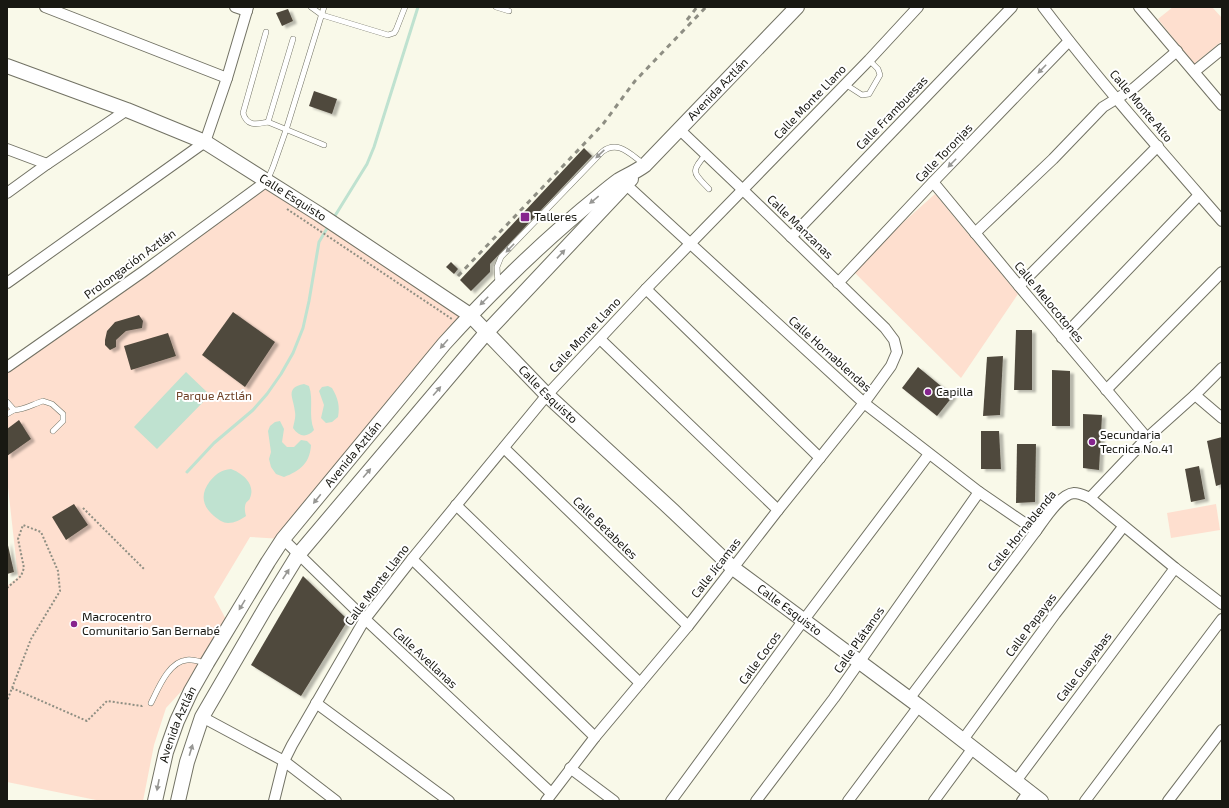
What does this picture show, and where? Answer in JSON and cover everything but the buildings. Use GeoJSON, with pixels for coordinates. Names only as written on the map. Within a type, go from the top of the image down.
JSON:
{"type":"FeatureCollection","features":[{"type":"Feature","properties":{"kind":"main road","name":"Avenida Aztlán"},"geometry":{"type":"LineString","coordinates":[[178,801],[187,762],[202,717],[262,613],[298,555],[474,325],[499,286],[562,226],[642,168],[797,7]]}},
{"type":"Feature","properties":{"kind":"main road","name":"Calle Esquisto"},"geometry":{"type":"LineString","coordinates":[[7,66],[127,110],[205,142],[267,181],[474,325],[733,568],[1016,781],[1026,796],[1040,801]]}},
{"type":"Feature","properties":{"kind":"main road","name":"Avenida Aztlán"},"geometry":{"type":"LineString","coordinates":[[155,801],[166,752],[177,721],[191,691],[256,581],[283,539],[439,350],[474,325],[623,183]]}},
{"type":"Feature","properties":{"kind":"main road"},"geometry":{"type":"LineString","coordinates":[[474,325],[539,264],[553,246],[562,226]]}},
{"type":"Feature","properties":{"kind":"street"},"geometry":{"type":"LineString","coordinates":[[45,7],[227,78]]}},
{"type":"Feature","properties":{"kind":"street"},"geometry":{"type":"LineString","coordinates":[[7,283],[205,142],[227,78],[247,9],[235,7]]}},
{"type":"Feature","properties":{"kind":"street","name":"Calle Monte Llano"},"geometry":{"type":"LineString","coordinates":[[274,801],[284,761],[316,702],[364,619],[412,559],[548,395],[646,289],[918,7]]}},
{"type":"Feature","properties":{"kind":"street","name":"Calle Frambuesas"},"geometry":{"type":"LineString","coordinates":[[791,237],[1012,7]]}},
{"type":"Feature","properties":{"kind":"street","name":"Calle Monte Alto"},"geometry":{"type":"LineString","coordinates":[[1043,7],[1116,98],[1222,221]]}},
{"type":"Feature","properties":{"kind":"street"},"geometry":{"type":"LineString","coordinates":[[1139,7],[1222,105]]}},
{"type":"Feature","properties":{"kind":"street","name":"Calle Toronjas"},"geometry":{"type":"LineString","coordinates":[[838,283],[1069,41]]}},
{"type":"Feature","properties":{"kind":"street"},"geometry":{"type":"LineString","coordinates":[[1195,72],[1222,49]]}},
{"type":"Feature","properties":{"kind":"street"},"geometry":{"type":"LineString","coordinates":[[975,233],[1053,159],[1102,107],[1134,88],[1177,51]]}},
{"type":"Feature","properties":{"kind":"street"},"geometry":{"type":"LineString","coordinates":[[7,193],[127,110]]}},
{"type":"Feature","properties":{"kind":"street","name":"Calle Manzanas"},"geometry":{"type":"LineString","coordinates":[[680,130],[885,328],[894,340],[896,346]]}},
{"type":"Feature","properties":{"kind":"street"},"geometry":{"type":"LineString","coordinates":[[1018,286],[1158,146]]}},
{"type":"Feature","properties":{"kind":"street"},"geometry":{"type":"LineString","coordinates":[[7,149],[47,164]]}},
{"type":"Feature","properties":{"kind":"street","name":"Prolongación Aztlán"},"geometry":{"type":"LineString","coordinates":[[7,367],[144,271],[267,181]]}},
{"type":"Feature","properties":{"kind":"street","name":"Calle Melocotones"},"geometry":{"type":"LineString","coordinates":[[933,182],[1018,286],[1147,438]]}},
{"type":"Feature","properties":{"kind":"street","name":"Calle Hornablendas"},"geometry":{"type":"LineString","coordinates":[[623,183],[864,403],[979,492],[1036,531]]}},
{"type":"Feature","properties":{"kind":"street"},"geometry":{"type":"LineString","coordinates":[[1062,338],[1200,195]]}},
{"type":"Feature","properties":{"kind":"street"},"geometry":{"type":"LineString","coordinates":[[1106,390],[1222,272]]}},
{"type":"Feature","properties":{"kind":"street"},"geometry":{"type":"LineString","coordinates":[[646,289],[820,458]]}},
{"type":"Feature","properties":{"kind":"street"},"geometry":{"type":"LineString","coordinates":[[600,339],[778,510]]}},
{"type":"Feature","properties":{"kind":"street","name":"Calle Jícamas"},"geometry":{"type":"LineString","coordinates":[[548,797],[595,736],[688,626],[778,510],[864,403],[891,366],[896,352],[896,346]]}},
{"type":"Feature","properties":{"kind":"street"},"geometry":{"type":"LineString","coordinates":[[1090,498],[1147,438],[1195,395],[1222,368]]}},
{"type":"Feature","properties":{"kind":"street"},"geometry":{"type":"LineString","coordinates":[[1195,395],[1222,418]]}},
{"type":"Feature","properties":{"kind":"street","name":"Calle Betabeles"},"geometry":{"type":"LineString","coordinates":[[504,448],[688,626]]}},
{"type":"Feature","properties":{"kind":"street","name":"Calle Cocos"},"geometry":{"type":"LineString","coordinates":[[671,801],[803,621],[929,454]]}},
{"type":"Feature","properties":{"kind":"street","name":"Calle Plátanos"},"geometry":{"type":"LineString","coordinates":[[756,801],[834,698],[979,492]]}},
{"type":"Feature","properties":{"kind":"street","name":"Calle Hornablenda"},"geometry":{"type":"LineString","coordinates":[[848,801],[914,703],[1036,531],[1057,504],[1069,494],[1075,493],[1090,498],[1175,568],[1222,604]]}},
{"type":"Feature","properties":{"kind":"street"},"geometry":{"type":"LineString","coordinates":[[456,505],[640,683]]}},
{"type":"Feature","properties":{"kind":"street","name":"Calle Papayas"},"geometry":{"type":"LineString","coordinates":[[934,801],[967,744],[1055,614],[1123,526]]}},
{"type":"Feature","properties":{"kind":"street","name":"Calle Avellanas"},"geometry":{"type":"LineString","coordinates":[[283,539],[548,797]]}},
{"type":"Feature","properties":{"kind":"street"},"geometry":{"type":"LineString","coordinates":[[412,559],[595,736]]}},
{"type":"Feature","properties":{"kind":"street","name":"Calle Guayabas"},"geometry":{"type":"LineString","coordinates":[[1016,781],[1175,568]]}},
{"type":"Feature","properties":{"kind":"street"},"geometry":{"type":"LineString","coordinates":[[1085,801],[1222,619]]}},
{"type":"Feature","properties":{"kind":"street"},"geometry":{"type":"LineString","coordinates":[[316,702],[449,801]]}},
{"type":"Feature","properties":{"kind":"street"},"geometry":{"type":"LineString","coordinates":[[202,717],[284,761],[336,801]]}},
{"type":"Feature","properties":{"kind":"street"},"geometry":{"type":"LineString","coordinates":[[1168,801],[1222,730]]}},
{"type":"Feature","properties":{"kind":"street"},"geometry":{"type":"LineString","coordinates":[[570,768],[614,801]]}},
{"type":"Feature","properties":{"kind":"lane"},"geometry":{"type":"LineString","coordinates":[[311,7],[322,15],[388,35],[394,33],[396,30],[405,7]]}},
{"type":"Feature","properties":{"kind":"lane"},"geometry":{"type":"LineString","coordinates":[[267,181],[286,130],[324,7]]}},
{"type":"Feature","properties":{"kind":"lane"},"geometry":{"type":"LineString","coordinates":[[496,7],[509,11]]}},
{"type":"Feature","properties":{"kind":"lane"},"geometry":{"type":"LineString","coordinates":[[266,32],[243,113],[245,118],[249,122],[255,124],[268,122],[324,145]]}},
{"type":"Feature","properties":{"kind":"lane"},"geometry":{"type":"LineString","coordinates":[[268,122],[293,40]]}},
{"type":"Feature","properties":{"kind":"lane"},"geometry":{"type":"LineString","coordinates":[[845,84],[862,95],[869,94],[880,75],[878,69],[868,60]]}},
{"type":"Feature","properties":{"kind":"lane"},"geometry":{"type":"LineString","coordinates":[[499,286],[496,267],[501,257],[608,147],[617,147],[642,168]]}},
{"type":"Feature","properties":{"kind":"lane"},"geometry":{"type":"LineString","coordinates":[[706,154],[695,167],[695,171],[697,176],[709,189]]}},
{"type":"Feature","properties":{"kind":"lane"},"geometry":{"type":"LineString","coordinates":[[7,414],[14,410],[27,408],[43,401],[52,404],[63,414],[63,421],[53,432]]}},
{"type":"Feature","properties":{"kind":"lane"},"geometry":{"type":"LineString","coordinates":[[7,402],[14,410]]}},
{"type":"Feature","properties":{"kind":"lane"},"geometry":{"type":"LineString","coordinates":[[151,703],[164,678],[174,666],[186,660],[207,663]]}},
{"type":"Feature","properties":{"kind":"path"},"geometry":{"type":"LineString","coordinates":[[319,231],[474,325]]}},
{"type":"Feature","properties":{"kind":"path"},"geometry":{"type":"LineString","coordinates":[[83,508],[144,569]]}},
{"type":"Feature","properties":{"kind":"path"},"geometry":{"type":"LineString","coordinates":[[7,588],[21,576],[24,568],[18,539],[23,526],[41,532],[58,571],[60,591],[31,639],[7,702]]}},
{"type":"Feature","properties":{"kind":"path"},"geometry":{"type":"LineString","coordinates":[[12,688],[87,721],[106,701],[142,706],[151,703]]}},
{"type":"Feature","properties":{"kind":"green space"},"geometry":{"type":"Polygon","coordinates":[[[1173,7],[1212,7],[1222,18],[1222,41],[1194,64],[1158,19],[1173,7]]]}},
{"type":"Feature","properties":{"kind":"green space","name":"Parque Aztlán"},"geometry":{"type":"Polygon","coordinates":[[[267,181],[470,315],[283,539],[250,537],[214,597],[229,625],[207,663],[166,708],[154,745],[143,801],[101,801],[7,782],[7,586],[18,577],[7,478],[7,367],[267,181]]]}},
{"type":"Feature","properties":{"kind":"green space"},"geometry":{"type":"Polygon","coordinates":[[[935,194],[1018,294],[961,378],[851,269],[935,194]]]}},
{"type":"Feature","properties":{"kind":"green space"},"geometry":{"type":"Polygon","coordinates":[[[1216,504],[1220,530],[1171,538],[1167,513],[1216,504]]]}},
{"type":"Feature","properties":{"kind":"shaded area"},"geometry":{"type":"Polygon","coordinates":[[[186,372],[210,395],[157,449],[134,427],[186,372]]]}},
{"type":"Feature","properties":{"kind":"shaded area"},"geometry":{"type":"Polygon","coordinates":[[[304,384],[309,386],[311,397],[311,419],[314,430],[309,434],[300,435],[293,428],[295,414],[292,391],[294,388],[304,384]]]}},
{"type":"Feature","properties":{"kind":"shaded area"},"geometry":{"type":"Polygon","coordinates":[[[328,386],[332,388],[336,395],[339,413],[338,417],[332,422],[326,423],[321,418],[324,405],[319,391],[322,387],[328,386]]]}},
{"type":"Feature","properties":{"kind":"shaded area"},"geometry":{"type":"Polygon","coordinates":[[[280,421],[284,429],[282,442],[287,447],[294,447],[301,440],[307,441],[311,445],[309,457],[303,466],[284,477],[276,474],[271,467],[269,459],[271,452],[268,431],[270,426],[275,422],[280,421]]]}},
{"type":"Feature","properties":{"kind":"shaded area"},"geometry":{"type":"Polygon","coordinates":[[[231,469],[239,473],[247,480],[250,484],[251,493],[250,499],[245,505],[246,516],[237,521],[228,523],[221,521],[210,512],[205,504],[204,495],[210,481],[219,472],[231,469]]]}},
{"type":"Feature","properties":{"kind":"waterway"},"geometry":{"type":"LineString","coordinates":[[333,219],[367,164],[374,147],[418,7]]}},
{"type":"Feature","properties":{"kind":"waterway"},"geometry":{"type":"LineString","coordinates":[[187,472],[214,443],[253,410],[267,394],[281,374],[293,353],[303,328],[319,242],[329,225]]}},
{"type":"Feature","properties":{"kind":"railway"},"geometry":{"type":"LineString","coordinates":[[687,20],[697,7]]}},
{"type":"Feature","properties":{"kind":"railway"},"geometry":{"type":"LineString","coordinates":[[458,276],[603,124],[635,81],[706,7]]}},
{"type":"Feature","properties":{"kind":"place","name":"Talleres"},"geometry":{"type":"Point","coordinates":[525,217]}},
{"type":"Feature","properties":{"kind":"place","name":"Capilla"},"geometry":{"type":"Point","coordinates":[928,392]}},
{"type":"Feature","properties":{"kind":"place","name":"Secundaria Tecnica No.41"},"geometry":{"type":"Point","coordinates":[1092,442]}},
{"type":"Feature","properties":{"kind":"place","name":"Macrocentro Comunitario San Bernabé"},"geometry":{"type":"Point","coordinates":[74,624]}}]}
